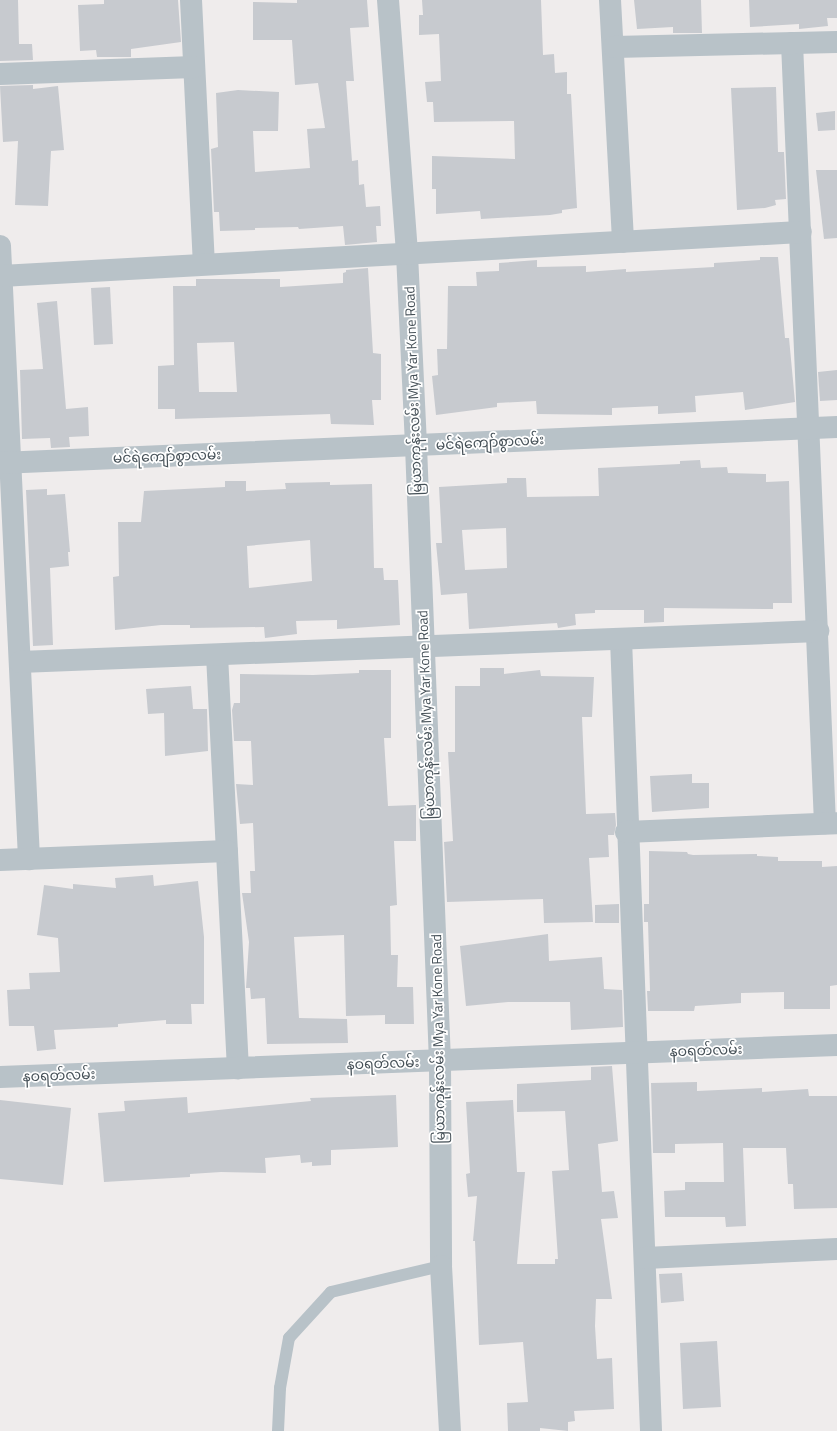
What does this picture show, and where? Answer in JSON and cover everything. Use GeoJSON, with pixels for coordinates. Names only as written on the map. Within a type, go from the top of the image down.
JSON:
{"type":"FeatureCollection","features":[{"type":"Feature","properties":{"kind":"street"},"geometry":{"type":"LineString","coordinates":[[191,0],[204,264]]}},
{"type":"Feature","properties":{"kind":"street","name":"မြယာကုန်းလမ်း Mya Yar Kone Road"},"geometry":{"type":"LineString","coordinates":[[388,0],[407,254],[416,446],[440,1061],[441,1266],[450,1431]]}},
{"type":"Feature","properties":{"kind":"street"},"geometry":{"type":"LineString","coordinates":[[610,0],[614,47],[623,242]]}},
{"type":"Feature","properties":{"kind":"street"},"geometry":{"type":"LineString","coordinates":[[614,47],[837,42]]}},
{"type":"Feature","properties":{"kind":"street"},"geometry":{"type":"LineString","coordinates":[[626,832],[831,823],[818,631],[792,43]]}},
{"type":"Feature","properties":{"kind":"street"},"geometry":{"type":"LineString","coordinates":[[0,74],[194,67]]}},
{"type":"Feature","properties":{"kind":"street"},"geometry":{"type":"LineString","coordinates":[[1,276],[801,232]]}},
{"type":"Feature","properties":{"kind":"street"},"geometry":{"type":"LineString","coordinates":[[0,246],[5,463],[20,662],[29,859]]}},
{"type":"Feature","properties":{"kind":"street","name":"မင်ရဲကျော်စွာလမ်း"},"geometry":{"type":"LineString","coordinates":[[5,463],[837,427]]}},
{"type":"Feature","properties":{"kind":"street"},"geometry":{"type":"LineString","coordinates":[[20,662],[818,631]]}},
{"type":"Feature","properties":{"kind":"street"},"geometry":{"type":"LineString","coordinates":[[620,639],[626,832],[637,1053],[652,1431]]}},
{"type":"Feature","properties":{"kind":"street"},"geometry":{"type":"LineString","coordinates":[[217,655],[238,1068]]}},
{"type":"Feature","properties":{"kind":"street"},"geometry":{"type":"LineString","coordinates":[[0,860],[227,851]]}},
{"type":"Feature","properties":{"kind":"street","name":"နဝရတ်လမ်း"},"geometry":{"type":"LineString","coordinates":[[0,1077],[837,1045]]}},
{"type":"Feature","properties":{"kind":"street"},"geometry":{"type":"LineString","coordinates":[[644,1258],[837,1250]]}},
{"type":"Feature","properties":{"kind":"lane"},"geometry":{"type":"LineString","coordinates":[[278,1431],[280,1388],[289,1338],[331,1292],[441,1266]]}},
{"type":"Feature","properties":{"kind":"building"},"geometry":{"type":"Polygon","coordinates":[[[0,0],[18,0],[19,44],[32,44],[33,60],[0,61],[0,0]]]}},
{"type":"Feature","properties":{"kind":"building"},"geometry":{"type":"Polygon","coordinates":[[[104,0],[178,0],[181,42],[131,49],[131,57],[97,57],[96,50],[80,51],[78,5],[104,4],[104,0]]]}},
{"type":"Feature","properties":{"kind":"building"},"geometry":{"type":"Polygon","coordinates":[[[297,0],[367,0],[369,27],[350,28],[354,81],[346,81],[352,161],[358,160],[359,185],[364,184],[366,207],[380,206],[381,226],[376,226],[377,242],[345,245],[343,226],[299,229],[298,227],[255,228],[255,230],[220,231],[219,212],[214,212],[211,149],[218,147],[216,93],[238,90],[279,92],[278,131],[253,131],[255,172],[310,168],[307,129],[325,128],[318,83],[295,85],[292,40],[253,40],[253,2],[297,3],[297,0]]]}},
{"type":"Feature","properties":{"kind":"building"},"geometry":{"type":"Polygon","coordinates":[[[422,0],[541,0],[543,55],[554,54],[555,73],[567,72],[567,94],[571,94],[577,208],[562,210],[562,213],[550,215],[481,219],[480,211],[436,214],[436,189],[432,189],[432,156],[515,159],[514,121],[434,122],[433,102],[427,102],[425,82],[441,81],[439,34],[419,35],[419,15],[423,15],[422,0]]]}},
{"type":"Feature","properties":{"kind":"building"},"geometry":{"type":"Polygon","coordinates":[[[634,0],[701,0],[702,33],[673,33],[673,27],[637,29],[634,0]]]}},
{"type":"Feature","properties":{"kind":"building"},"geometry":{"type":"Polygon","coordinates":[[[749,0],[837,0],[837,18],[827,18],[828,26],[799,29],[799,24],[750,27],[749,0]]]}},
{"type":"Feature","properties":{"kind":"building"},"geometry":{"type":"Polygon","coordinates":[[[33,85],[33,89],[58,86],[64,150],[51,151],[48,206],[15,205],[18,141],[3,142],[0,86],[33,85]]]}},
{"type":"Feature","properties":{"kind":"building"},"geometry":{"type":"Polygon","coordinates":[[[776,87],[778,152],[784,152],[786,199],[775,200],[776,205],[765,208],[737,210],[731,88],[776,87]]]}},
{"type":"Feature","properties":{"kind":"building"},"geometry":{"type":"Polygon","coordinates":[[[835,111],[835,130],[818,131],[816,113],[835,111]]]}},
{"type":"Feature","properties":{"kind":"building"},"geometry":{"type":"Polygon","coordinates":[[[816,170],[837,170],[837,238],[824,239],[816,170]]]}},
{"type":"Feature","properties":{"kind":"building"},"geometry":{"type":"Polygon","coordinates":[[[760,257],[778,257],[785,338],[789,338],[795,402],[745,410],[743,392],[695,396],[696,412],[658,414],[658,406],[612,408],[612,415],[537,414],[536,401],[497,403],[497,407],[436,415],[432,376],[438,375],[437,349],[447,349],[448,286],[477,286],[476,272],[499,271],[499,263],[537,260],[537,267],[586,266],[586,272],[626,269],[626,272],[714,267],[714,263],[760,260],[760,257]]]}},
{"type":"Feature","properties":{"kind":"building"},"geometry":{"type":"Polygon","coordinates":[[[368,268],[373,353],[381,354],[381,400],[372,400],[374,425],[331,424],[330,414],[175,419],[175,409],[158,409],[158,366],[174,365],[173,286],[196,286],[196,279],[280,279],[280,287],[343,283],[343,273],[346,272],[346,270],[368,268]],[[234,342],[197,343],[199,392],[237,392],[234,342]]]}},
{"type":"Feature","properties":{"kind":"building"},"geometry":{"type":"Polygon","coordinates":[[[110,287],[113,344],[94,345],[91,288],[110,287]]]}},
{"type":"Feature","properties":{"kind":"building"},"geometry":{"type":"Polygon","coordinates":[[[57,301],[66,409],[88,407],[89,436],[69,437],[70,447],[51,448],[50,438],[22,439],[20,370],[43,369],[37,303],[57,301]]]}},
{"type":"Feature","properties":{"kind":"building"},"geometry":{"type":"Polygon","coordinates":[[[837,370],[837,400],[820,401],[818,372],[837,370]]]}},
{"type":"Feature","properties":{"kind":"building"},"geometry":{"type":"Polygon","coordinates":[[[700,460],[701,468],[727,467],[728,473],[766,474],[766,482],[789,481],[792,603],[773,603],[773,609],[664,608],[664,622],[644,623],[644,610],[595,610],[595,613],[575,614],[576,625],[558,628],[557,623],[469,629],[467,593],[441,595],[436,543],[442,543],[439,487],[507,483],[507,478],[526,478],[527,497],[599,496],[598,468],[680,464],[680,461],[700,460]],[[506,528],[462,530],[465,570],[507,568],[506,528]]]}},
{"type":"Feature","properties":{"kind":"building"},"geometry":{"type":"Polygon","coordinates":[[[225,481],[246,481],[246,491],[286,489],[285,483],[330,482],[330,485],[372,484],[374,568],[383,568],[384,580],[398,580],[400,625],[337,629],[337,620],[296,621],[297,634],[265,638],[264,627],[190,628],[190,625],[161,625],[115,630],[113,577],[119,576],[118,522],[141,522],[144,491],[225,487],[225,481]],[[310,540],[247,546],[249,588],[312,581],[310,540]]]}},
{"type":"Feature","properties":{"kind":"building"},"geometry":{"type":"Polygon","coordinates":[[[47,489],[47,495],[65,494],[70,552],[68,552],[69,566],[50,568],[53,645],[33,646],[26,490],[47,489]]]}},
{"type":"Feature","properties":{"kind":"building"},"geometry":{"type":"Polygon","coordinates":[[[480,668],[504,668],[504,674],[540,670],[541,676],[594,677],[592,717],[582,717],[586,814],[615,813],[616,825],[614,835],[608,835],[609,857],[589,858],[593,922],[544,923],[543,899],[447,902],[444,842],[453,841],[448,752],[455,752],[455,686],[480,686],[480,668]]]}},
{"type":"Feature","properties":{"kind":"building"},"geometry":{"type":"Polygon","coordinates":[[[359,670],[391,670],[391,738],[384,738],[388,806],[416,805],[416,841],[394,841],[397,905],[390,906],[391,955],[398,955],[397,987],[413,987],[414,1024],[385,1024],[385,1015],[346,1016],[344,935],[294,937],[299,1018],[347,1019],[348,1043],[267,1044],[265,998],[251,999],[250,988],[246,988],[249,942],[242,893],[251,893],[250,871],[255,871],[253,823],[240,824],[236,784],[253,785],[251,741],[234,741],[232,710],[234,703],[240,703],[240,674],[313,675],[359,673],[359,670]]]}},
{"type":"Feature","properties":{"kind":"building"},"geometry":{"type":"Polygon","coordinates":[[[191,686],[193,709],[207,709],[208,751],[165,756],[164,713],[148,714],[146,689],[191,686]]]}},
{"type":"Feature","properties":{"kind":"building"},"geometry":{"type":"Polygon","coordinates":[[[692,774],[692,783],[709,783],[709,808],[652,812],[650,776],[692,774]]]}},
{"type":"Feature","properties":{"kind":"building"},"geometry":{"type":"Polygon","coordinates":[[[649,851],[687,852],[688,854],[693,855],[757,854],[757,856],[778,857],[778,861],[822,861],[822,867],[837,866],[837,985],[830,986],[830,1009],[784,1009],[784,992],[741,993],[741,1003],[695,1006],[694,1011],[648,1011],[647,991],[650,991],[648,922],[644,922],[644,904],[649,904],[649,851]]]}},
{"type":"Feature","properties":{"kind":"building"},"geometry":{"type":"Polygon","coordinates":[[[153,875],[154,886],[198,881],[204,937],[204,1004],[191,1004],[192,1024],[166,1024],[166,1020],[118,1024],[118,1027],[54,1030],[56,1049],[37,1051],[34,1026],[9,1026],[7,990],[30,989],[29,973],[60,972],[58,938],[37,935],[44,885],[73,889],[73,884],[116,888],[115,878],[153,875]]]}},
{"type":"Feature","properties":{"kind":"building"},"geometry":{"type":"Polygon","coordinates":[[[619,904],[619,923],[595,923],[595,905],[619,904]]]}},
{"type":"Feature","properties":{"kind":"building"},"geometry":{"type":"Polygon","coordinates":[[[548,934],[549,961],[602,957],[604,989],[622,990],[623,1027],[571,1030],[570,1002],[508,1002],[466,1006],[460,946],[548,934]]]}},
{"type":"Feature","properties":{"kind":"building"},"geometry":{"type":"Polygon","coordinates":[[[612,1066],[618,1141],[598,1144],[602,1192],[614,1191],[618,1218],[601,1219],[612,1299],[596,1299],[595,1326],[597,1359],[612,1358],[614,1409],[574,1411],[575,1421],[568,1422],[568,1431],[540,1428],[540,1431],[508,1431],[507,1403],[528,1402],[523,1342],[479,1345],[475,1241],[473,1241],[477,1196],[468,1197],[466,1174],[470,1173],[466,1102],[513,1100],[517,1172],[525,1172],[517,1264],[555,1264],[555,1259],[558,1259],[552,1171],[569,1170],[565,1111],[517,1112],[517,1084],[591,1080],[591,1067],[612,1066]]]}},
{"type":"Feature","properties":{"kind":"building"},"geometry":{"type":"Polygon","coordinates":[[[697,1082],[697,1091],[762,1088],[762,1092],[808,1089],[809,1096],[837,1096],[837,1208],[794,1209],[793,1184],[788,1184],[786,1148],[743,1148],[746,1226],[726,1227],[725,1217],[665,1217],[664,1191],[685,1190],[685,1182],[724,1182],[723,1143],[675,1144],[675,1153],[653,1153],[651,1083],[697,1082]]]}},
{"type":"Feature","properties":{"kind":"building"},"geometry":{"type":"Polygon","coordinates":[[[396,1095],[398,1147],[331,1150],[331,1165],[312,1166],[312,1162],[301,1163],[300,1155],[265,1158],[266,1173],[221,1172],[190,1174],[190,1177],[104,1182],[98,1113],[125,1111],[124,1101],[187,1097],[188,1113],[311,1101],[310,1098],[396,1095]]]}},
{"type":"Feature","properties":{"kind":"building"},"geometry":{"type":"Polygon","coordinates":[[[0,1100],[71,1108],[63,1185],[0,1179],[0,1100]]]}},
{"type":"Feature","properties":{"kind":"building"},"geometry":{"type":"Polygon","coordinates":[[[682,1273],[684,1301],[661,1303],[659,1274],[682,1273]]]}},
{"type":"Feature","properties":{"kind":"building"},"geometry":{"type":"Polygon","coordinates":[[[717,1341],[721,1407],[683,1409],[680,1343],[717,1341]]]}}]}
